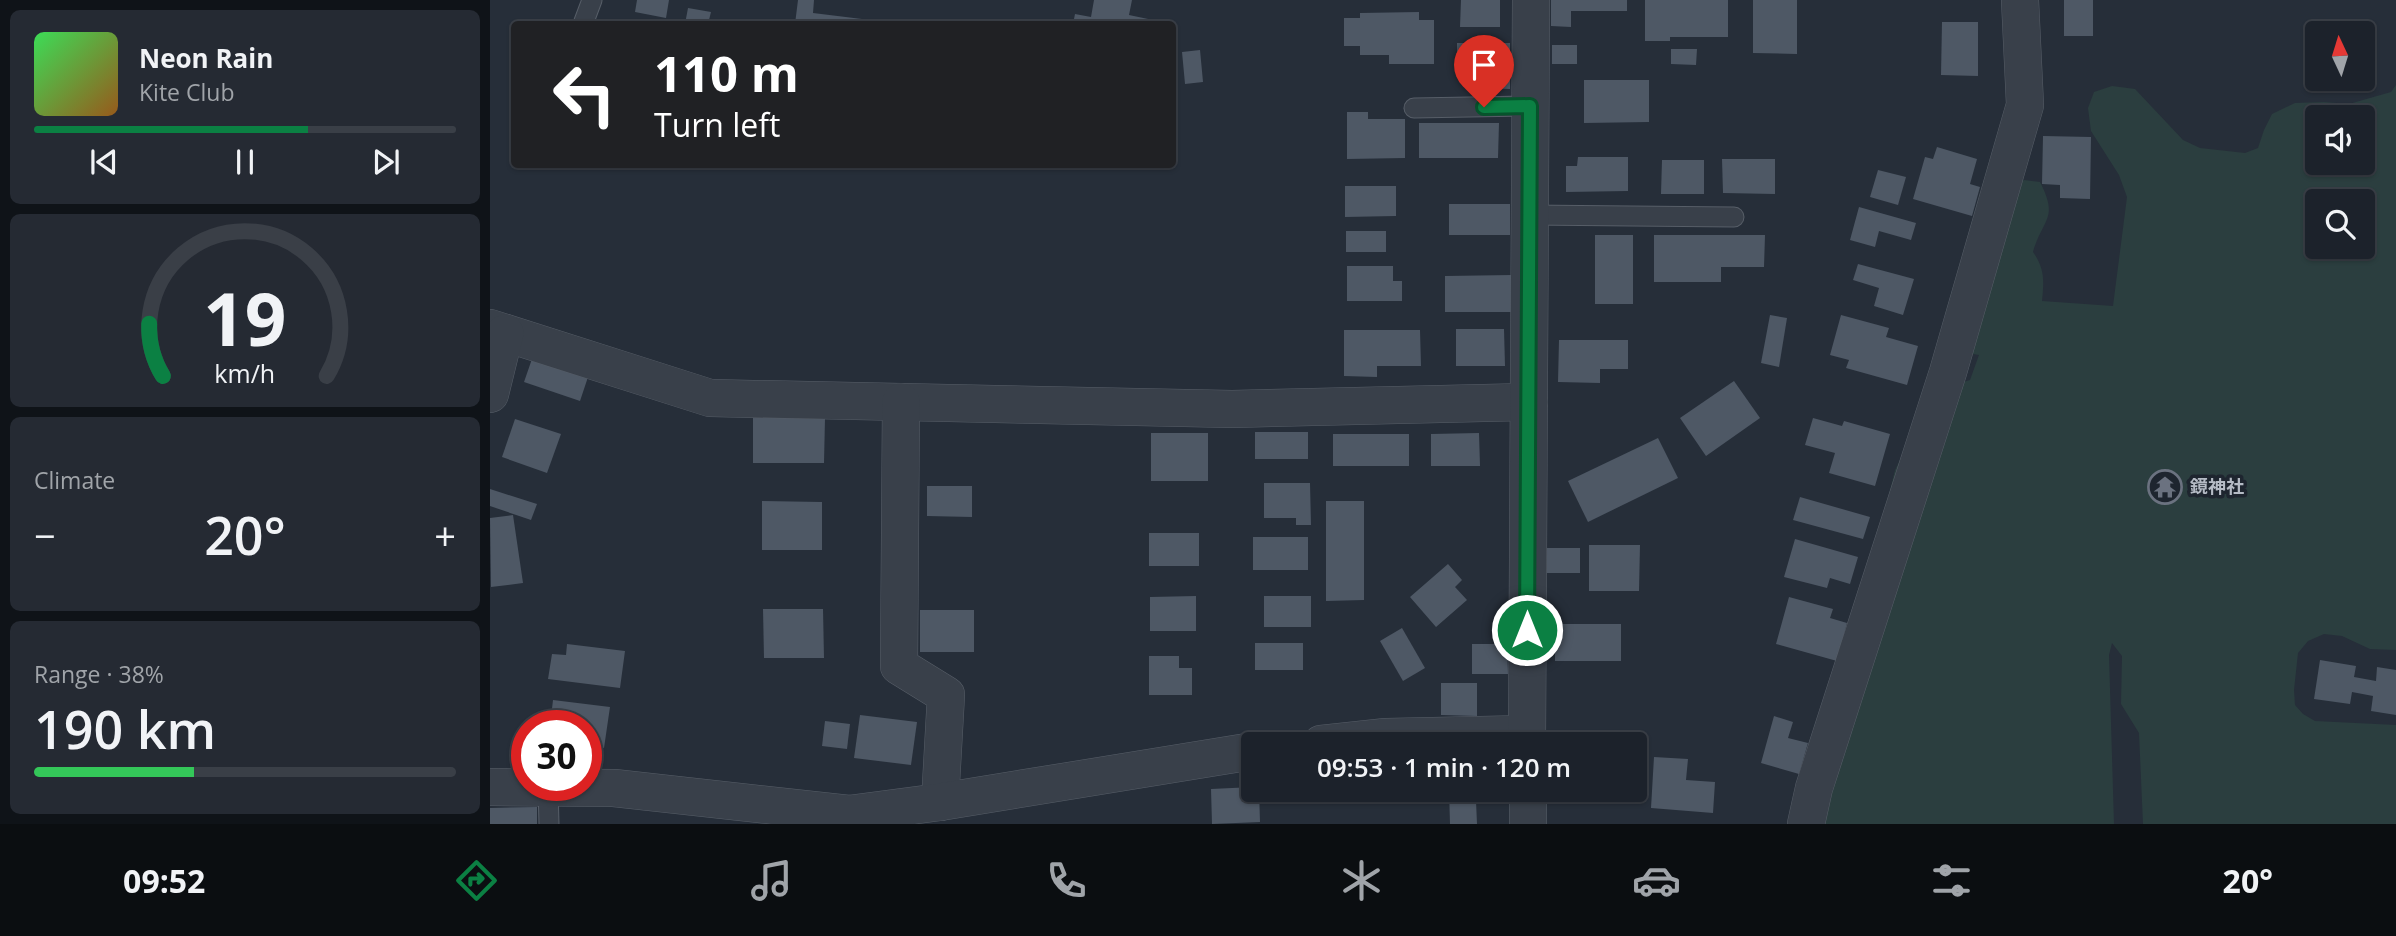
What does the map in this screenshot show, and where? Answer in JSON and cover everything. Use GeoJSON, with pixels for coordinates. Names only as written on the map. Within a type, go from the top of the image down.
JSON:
{"type":"FeatureCollection","features":[{"type":"Feature","properties":{"kind":"street"},"geometry":{"type":"LineString","coordinates":[[1527,732],[1531,0]]}},
{"type":"Feature","properties":{"kind":"street"},"geometry":{"type":"LineString","coordinates":[[1806,824],[1814,788],[1948,372],[2025,105],[2020,0]]}},
{"type":"Feature","properties":{"kind":"street"},"geometry":{"type":"LineString","coordinates":[[490,394],[497,330],[710,398],[1232,409],[1528,402]]}},
{"type":"Feature","properties":{"kind":"street"},"geometry":{"type":"LineString","coordinates":[[901,402],[899,666],[946,695],[940,802]]}},
{"type":"Feature","properties":{"kind":"street"},"geometry":{"type":"LineString","coordinates":[[602,788],[849,814],[940,802],[1241,753]]}},
{"type":"Feature","properties":{"kind":"street"},"geometry":{"type":"LineString","coordinates":[[490,787],[511,787]]}},
{"type":"Feature","properties":{"kind":"street"},"geometry":{"type":"LineString","coordinates":[[1528,802],[1528,824]]}},
{"type":"Feature","properties":{"kind":"lane"},"geometry":{"type":"LineString","coordinates":[[584,21],[592,0]]}},
{"type":"Feature","properties":{"kind":"lane"},"geometry":{"type":"LineString","coordinates":[[1415,108],[1530,106]]}},
{"type":"Feature","properties":{"kind":"lane"},"geometry":{"type":"LineString","coordinates":[[1530,215],[1734,216]]}},
{"type":"Feature","properties":{"kind":"lane"},"geometry":{"type":"LineString","coordinates":[[548,801],[549,824]]}},
{"type":"Feature","properties":{"kind":"shaded area","name":"鏡神社"},"geometry":{"type":"Polygon","coordinates":[[[2396,85],[2396,650],[2370,649],[2342,636],[2324,634],[2308,641],[2298,653],[2294,690],[2295,705],[2315,721],[2396,725],[2396,824],[2143,824],[2139,733],[2121,704],[2122,656],[2112,643],[2109,655],[2114,824],[1820,824],[1851,614],[1882,524],[1895,470],[1935,390],[1970,380],[1979,355],[1973,354],[1957,316],[1996,191],[2024,180],[2040,182],[2046,194],[2049,211],[2033,252],[2043,275],[2042,301],[2113,306],[2127,197],[2119,175],[2091,131],[2088,108],[2094,92],[2112,86],[2135,89],[2183,140],[2200,148],[2245,153],[2258,148],[2272,114],[2295,103],[2349,104],[2391,92],[2396,85]]]}},
{"type":"Feature","properties":{"kind":"building"},"geometry":{"type":"Polygon","coordinates":[[[637,0],[669,0],[666,18],[635,12],[637,0]]]}},
{"type":"Feature","properties":{"kind":"building"},"geometry":{"type":"Polygon","coordinates":[[[798,0],[814,0],[813,13],[862,19],[862,21],[795,21],[798,0]]]}},
{"type":"Feature","properties":{"kind":"building"},"geometry":{"type":"Polygon","coordinates":[[[1094,0],[1132,0],[1129,15],[1158,21],[1074,21],[1075,14],[1091,17],[1094,0]]]}},
{"type":"Feature","properties":{"kind":"building"},"geometry":{"type":"Polygon","coordinates":[[[1461,0],[1500,0],[1500,27],[1460,27],[1461,0]]]}},
{"type":"Feature","properties":{"kind":"building"},"geometry":{"type":"Polygon","coordinates":[[[1551,0],[1627,0],[1627,11],[1571,11],[1571,27],[1551,26],[1551,0]]]}},
{"type":"Feature","properties":{"kind":"building"},"geometry":{"type":"Polygon","coordinates":[[[1645,0],[1728,0],[1728,37],[1670,37],[1670,41],[1645,41],[1645,0]]]}},
{"type":"Feature","properties":{"kind":"building"},"geometry":{"type":"Polygon","coordinates":[[[1753,0],[1797,0],[1797,54],[1753,53],[1753,0]]]}},
{"type":"Feature","properties":{"kind":"building"},"geometry":{"type":"Polygon","coordinates":[[[2064,0],[2093,0],[2093,36],[2064,36],[2064,0]]]}},
{"type":"Feature","properties":{"kind":"building"},"geometry":{"type":"Polygon","coordinates":[[[688,8],[711,12],[709,21],[686,21],[688,8]]]}},
{"type":"Feature","properties":{"kind":"building"},"geometry":{"type":"Polygon","coordinates":[[[1419,12],[1419,20],[1434,20],[1434,64],[1389,64],[1389,55],[1360,55],[1360,46],[1344,46],[1344,18],[1360,18],[1360,13],[1419,12]]]}},
{"type":"Feature","properties":{"kind":"building"},"geometry":{"type":"Polygon","coordinates":[[[1942,22],[1978,22],[1978,76],[1941,75],[1942,22]]]}},
{"type":"Feature","properties":{"kind":"building"},"geometry":{"type":"Polygon","coordinates":[[[1457,43],[1510,43],[1510,89],[1483,88],[1483,79],[1457,78],[1457,43]]]}},
{"type":"Feature","properties":{"kind":"building"},"geometry":{"type":"Polygon","coordinates":[[[1552,45],[1577,45],[1577,64],[1552,64],[1552,45]]]}},
{"type":"Feature","properties":{"kind":"building"},"geometry":{"type":"Polygon","coordinates":[[[1671,49],[1697,49],[1696,65],[1671,64],[1671,49]]]}},
{"type":"Feature","properties":{"kind":"building"},"geometry":{"type":"Polygon","coordinates":[[[1200,50],[1203,82],[1185,84],[1182,52],[1200,50]]]}},
{"type":"Feature","properties":{"kind":"building"},"geometry":{"type":"Polygon","coordinates":[[[1584,80],[1649,80],[1649,122],[1584,123],[1584,80]]]}},
{"type":"Feature","properties":{"kind":"building"},"geometry":{"type":"Polygon","coordinates":[[[1347,112],[1368,112],[1368,119],[1405,119],[1405,158],[1347,159],[1347,112]]]}},
{"type":"Feature","properties":{"kind":"building"},"geometry":{"type":"Polygon","coordinates":[[[1419,123],[1499,123],[1498,158],[1419,158],[1419,123]]]}},
{"type":"Feature","properties":{"kind":"building"},"geometry":{"type":"Polygon","coordinates":[[[2043,136],[2091,137],[2090,199],[2060,198],[2060,185],[2042,184],[2043,136]]]}},
{"type":"Feature","properties":{"kind":"building"},"geometry":{"type":"Polygon","coordinates":[[[1937,147],[1977,159],[1970,184],[1980,187],[1972,216],[1913,199],[1925,157],[1933,159],[1937,147]]]}},
{"type":"Feature","properties":{"kind":"building"},"geometry":{"type":"Polygon","coordinates":[[[1578,157],[1628,157],[1628,191],[1566,192],[1566,166],[1577,166],[1578,157]]]}},
{"type":"Feature","properties":{"kind":"building"},"geometry":{"type":"Polygon","coordinates":[[[1722,159],[1775,159],[1775,194],[1723,193],[1722,159]]]}},
{"type":"Feature","properties":{"kind":"building"},"geometry":{"type":"Polygon","coordinates":[[[1662,160],[1704,160],[1704,194],[1661,194],[1662,160]]]}},
{"type":"Feature","properties":{"kind":"building"},"geometry":{"type":"Polygon","coordinates":[[[1878,170],[1906,177],[1898,205],[1870,197],[1878,170]]]}},
{"type":"Feature","properties":{"kind":"building"},"geometry":{"type":"Polygon","coordinates":[[[1345,186],[1396,186],[1396,216],[1345,217],[1345,186]]]}},
{"type":"Feature","properties":{"kind":"building"},"geometry":{"type":"Polygon","coordinates":[[[1449,204],[1510,204],[1510,235],[1449,235],[1449,204]]]}},
{"type":"Feature","properties":{"kind":"building"},"geometry":{"type":"Polygon","coordinates":[[[1859,207],[1916,223],[1911,240],[1879,231],[1875,247],[1850,240],[1859,207]]]}},
{"type":"Feature","properties":{"kind":"building"},"geometry":{"type":"Polygon","coordinates":[[[1346,231],[1386,231],[1386,252],[1346,252],[1346,231]]]}},
{"type":"Feature","properties":{"kind":"building"},"geometry":{"type":"Polygon","coordinates":[[[1595,235],[1633,235],[1633,304],[1595,304],[1595,235]]]}},
{"type":"Feature","properties":{"kind":"building"},"geometry":{"type":"Polygon","coordinates":[[[1654,235],[1765,235],[1764,267],[1721,267],[1721,282],[1654,282],[1654,235]]]}},
{"type":"Feature","properties":{"kind":"building"},"geometry":{"type":"Polygon","coordinates":[[[1858,264],[1914,279],[1903,315],[1874,306],[1879,288],[1853,280],[1858,264]]]}},
{"type":"Feature","properties":{"kind":"building"},"geometry":{"type":"Polygon","coordinates":[[[1347,266],[1393,266],[1393,281],[1402,281],[1402,301],[1347,301],[1347,266]]]}},
{"type":"Feature","properties":{"kind":"building"},"geometry":{"type":"Polygon","coordinates":[[[1512,275],[1512,312],[1445,312],[1445,276],[1512,275]]]}},
{"type":"Feature","properties":{"kind":"building"},"geometry":{"type":"Polygon","coordinates":[[[1770,315],[1787,318],[1779,367],[1761,363],[1770,315]]]}},
{"type":"Feature","properties":{"kind":"building"},"geometry":{"type":"Polygon","coordinates":[[[1841,315],[1889,328],[1886,337],[1918,346],[1907,385],[1846,368],[1849,360],[1830,355],[1841,315]]]}},
{"type":"Feature","properties":{"kind":"building"},"geometry":{"type":"Polygon","coordinates":[[[1456,329],[1504,329],[1505,366],[1456,366],[1456,329]]]}},
{"type":"Feature","properties":{"kind":"building"},"geometry":{"type":"Polygon","coordinates":[[[1344,330],[1420,330],[1421,366],[1377,366],[1377,377],[1344,376],[1344,330]]]}},
{"type":"Feature","properties":{"kind":"building"},"geometry":{"type":"Polygon","coordinates":[[[1559,340],[1628,340],[1628,369],[1600,369],[1600,383],[1558,382],[1559,340]]]}},
{"type":"Feature","properties":{"kind":"building"},"geometry":{"type":"Polygon","coordinates":[[[533,356],[589,374],[580,401],[524,382],[533,356]]]}},
{"type":"Feature","properties":{"kind":"building"},"geometry":{"type":"Polygon","coordinates":[[[1734,381],[1760,418],[1706,456],[1680,418],[1734,381]]]}},
{"type":"Feature","properties":{"kind":"building"},"geometry":{"type":"Polygon","coordinates":[[[753,418],[825,418],[824,463],[753,463],[753,418]]]}},
{"type":"Feature","properties":{"kind":"building"},"geometry":{"type":"Polygon","coordinates":[[[1813,418],[1842,426],[1844,421],[1890,434],[1875,486],[1829,473],[1835,453],[1805,445],[1813,418]]]}},
{"type":"Feature","properties":{"kind":"building"},"geometry":{"type":"Polygon","coordinates":[[[515,419],[561,434],[547,473],[502,457],[515,419]]]}},
{"type":"Feature","properties":{"kind":"building"},"geometry":{"type":"Polygon","coordinates":[[[1255,432],[1308,432],[1308,459],[1255,459],[1255,432]]]}},
{"type":"Feature","properties":{"kind":"building"},"geometry":{"type":"Polygon","coordinates":[[[1151,433],[1208,433],[1208,481],[1151,481],[1151,433]]]}},
{"type":"Feature","properties":{"kind":"building"},"geometry":{"type":"Polygon","coordinates":[[[1479,433],[1480,466],[1431,466],[1431,434],[1479,433]]]}},
{"type":"Feature","properties":{"kind":"building"},"geometry":{"type":"Polygon","coordinates":[[[1333,434],[1409,434],[1409,466],[1333,466],[1333,434]]]}},
{"type":"Feature","properties":{"kind":"building"},"geometry":{"type":"Polygon","coordinates":[[[1658,438],[1678,478],[1588,522],[1568,481],[1658,438]]]}},
{"type":"Feature","properties":{"kind":"building"},"geometry":{"type":"Polygon","coordinates":[[[1264,483],[1310,483],[1311,525],[1296,525],[1296,518],[1264,518],[1264,483]]]}},
{"type":"Feature","properties":{"kind":"building"},"geometry":{"type":"Polygon","coordinates":[[[927,486],[972,486],[972,517],[927,516],[927,486]]]}},
{"type":"Feature","properties":{"kind":"building"},"geometry":{"type":"Polygon","coordinates":[[[490,489],[537,504],[531,520],[490,506],[490,489]]]}},
{"type":"Feature","properties":{"kind":"building"},"geometry":{"type":"Polygon","coordinates":[[[1800,497],[1870,517],[1863,539],[1793,520],[1800,497]]]}},
{"type":"Feature","properties":{"kind":"building"},"geometry":{"type":"Polygon","coordinates":[[[762,501],[822,502],[822,550],[762,550],[762,501]]]}},
{"type":"Feature","properties":{"kind":"building"},"geometry":{"type":"Polygon","coordinates":[[[1326,501],[1364,501],[1364,600],[1326,601],[1326,501]]]}},
{"type":"Feature","properties":{"kind":"building"},"geometry":{"type":"Polygon","coordinates":[[[513,515],[523,583],[491,587],[490,518],[513,515]]]}},
{"type":"Feature","properties":{"kind":"building"},"geometry":{"type":"Polygon","coordinates":[[[1149,533],[1199,533],[1199,566],[1149,566],[1149,533]]]}},
{"type":"Feature","properties":{"kind":"building"},"geometry":{"type":"Polygon","coordinates":[[[1253,537],[1308,537],[1308,570],[1253,570],[1253,537]]]}},
{"type":"Feature","properties":{"kind":"building"},"geometry":{"type":"Polygon","coordinates":[[[1795,539],[1858,557],[1850,584],[1830,578],[1827,588],[1784,577],[1795,539]]]}},
{"type":"Feature","properties":{"kind":"building"},"geometry":{"type":"Polygon","coordinates":[[[1589,545],[1640,545],[1639,591],[1589,591],[1589,545]]]}},
{"type":"Feature","properties":{"kind":"building"},"geometry":{"type":"Polygon","coordinates":[[[1543,548],[1580,548],[1580,573],[1543,573],[1543,548]]]}},
{"type":"Feature","properties":{"kind":"building"},"geometry":{"type":"Polygon","coordinates":[[[1448,564],[1462,580],[1455,587],[1467,600],[1436,627],[1410,597],[1448,564]]]}},
{"type":"Feature","properties":{"kind":"building"},"geometry":{"type":"Polygon","coordinates":[[[1196,596],[1196,631],[1150,631],[1150,597],[1196,596]]]}},
{"type":"Feature","properties":{"kind":"building"},"geometry":{"type":"Polygon","coordinates":[[[1264,596],[1311,596],[1311,627],[1264,627],[1264,596]]]}},
{"type":"Feature","properties":{"kind":"building"},"geometry":{"type":"Polygon","coordinates":[[[1789,597],[1833,609],[1830,618],[1847,623],[1837,661],[1776,644],[1789,597]]]}},
{"type":"Feature","properties":{"kind":"building"},"geometry":{"type":"Polygon","coordinates":[[[763,609],[823,609],[824,658],[764,658],[763,609]]]}},
{"type":"Feature","properties":{"kind":"building"},"geometry":{"type":"Polygon","coordinates":[[[920,610],[974,610],[974,652],[920,652],[920,610]]]}},
{"type":"Feature","properties":{"kind":"building"},"geometry":{"type":"Polygon","coordinates":[[[1555,624],[1621,624],[1621,661],[1555,661],[1555,624]]]}},
{"type":"Feature","properties":{"kind":"building"},"geometry":{"type":"Polygon","coordinates":[[[1402,628],[1425,668],[1403,681],[1380,641],[1402,628]]]}},
{"type":"Feature","properties":{"kind":"building"},"geometry":{"type":"Polygon","coordinates":[[[1255,643],[1303,643],[1303,670],[1255,670],[1255,643]]]}},
{"type":"Feature","properties":{"kind":"building"},"geometry":{"type":"Polygon","coordinates":[[[567,644],[625,651],[620,688],[548,679],[552,654],[566,655],[567,644]]]}},
{"type":"Feature","properties":{"kind":"building"},"geometry":{"type":"Polygon","coordinates":[[[1472,644],[1507,644],[1508,674],[1472,674],[1472,644]]]}},
{"type":"Feature","properties":{"kind":"building"},"geometry":{"type":"Polygon","coordinates":[[[1149,656],[1179,656],[1179,668],[1192,668],[1192,695],[1149,695],[1149,656]]]}},
{"type":"Feature","properties":{"kind":"building"},"geometry":{"type":"Polygon","coordinates":[[[2320,660],[2356,666],[2354,677],[2376,681],[2377,667],[2396,670],[2396,715],[2371,711],[2373,696],[2352,692],[2350,704],[2314,699],[2320,660]]]}},
{"type":"Feature","properties":{"kind":"building"},"geometry":{"type":"Polygon","coordinates":[[[1441,683],[1477,683],[1477,716],[1441,715],[1441,683]]]}},
{"type":"Feature","properties":{"kind":"building"},"geometry":{"type":"Polygon","coordinates":[[[553,700],[610,707],[604,748],[602,710],[552,710],[553,700]]]}},
{"type":"Feature","properties":{"kind":"building"},"geometry":{"type":"Polygon","coordinates":[[[860,715],[917,722],[911,765],[854,758],[860,715]]]}},
{"type":"Feature","properties":{"kind":"building"},"geometry":{"type":"Polygon","coordinates":[[[1774,716],[1793,722],[1788,738],[1808,743],[1799,774],[1761,763],[1774,716]]]}},
{"type":"Feature","properties":{"kind":"building"},"geometry":{"type":"Polygon","coordinates":[[[825,721],[850,724],[847,749],[822,746],[825,721]]]}},
{"type":"Feature","properties":{"kind":"building"},"geometry":{"type":"Polygon","coordinates":[[[1654,757],[1688,759],[1686,780],[1715,782],[1713,813],[1651,808],[1654,757]]]}},
{"type":"Feature","properties":{"kind":"building"},"geometry":{"type":"Polygon","coordinates":[[[1241,788],[1241,802],[1259,802],[1260,822],[1212,824],[1211,789],[1241,788]]]}},
{"type":"Feature","properties":{"kind":"building"},"geometry":{"type":"Polygon","coordinates":[[[1449,802],[1476,802],[1477,824],[1450,824],[1449,802]]]}},
{"type":"Feature","properties":{"kind":"building"},"geometry":{"type":"Polygon","coordinates":[[[537,807],[537,824],[490,824],[490,808],[537,807]]]}},
{"type":"Feature","properties":{"kind":"place","name":"鏡神社"},"geometry":{"type":"Point","coordinates":[2165,487]}},
{"type":"Feature","properties":{"kind":"route"},"geometry":{"type":"LineString","coordinates":[[1484,107],[1530,106],[1527,630]]}}]}
